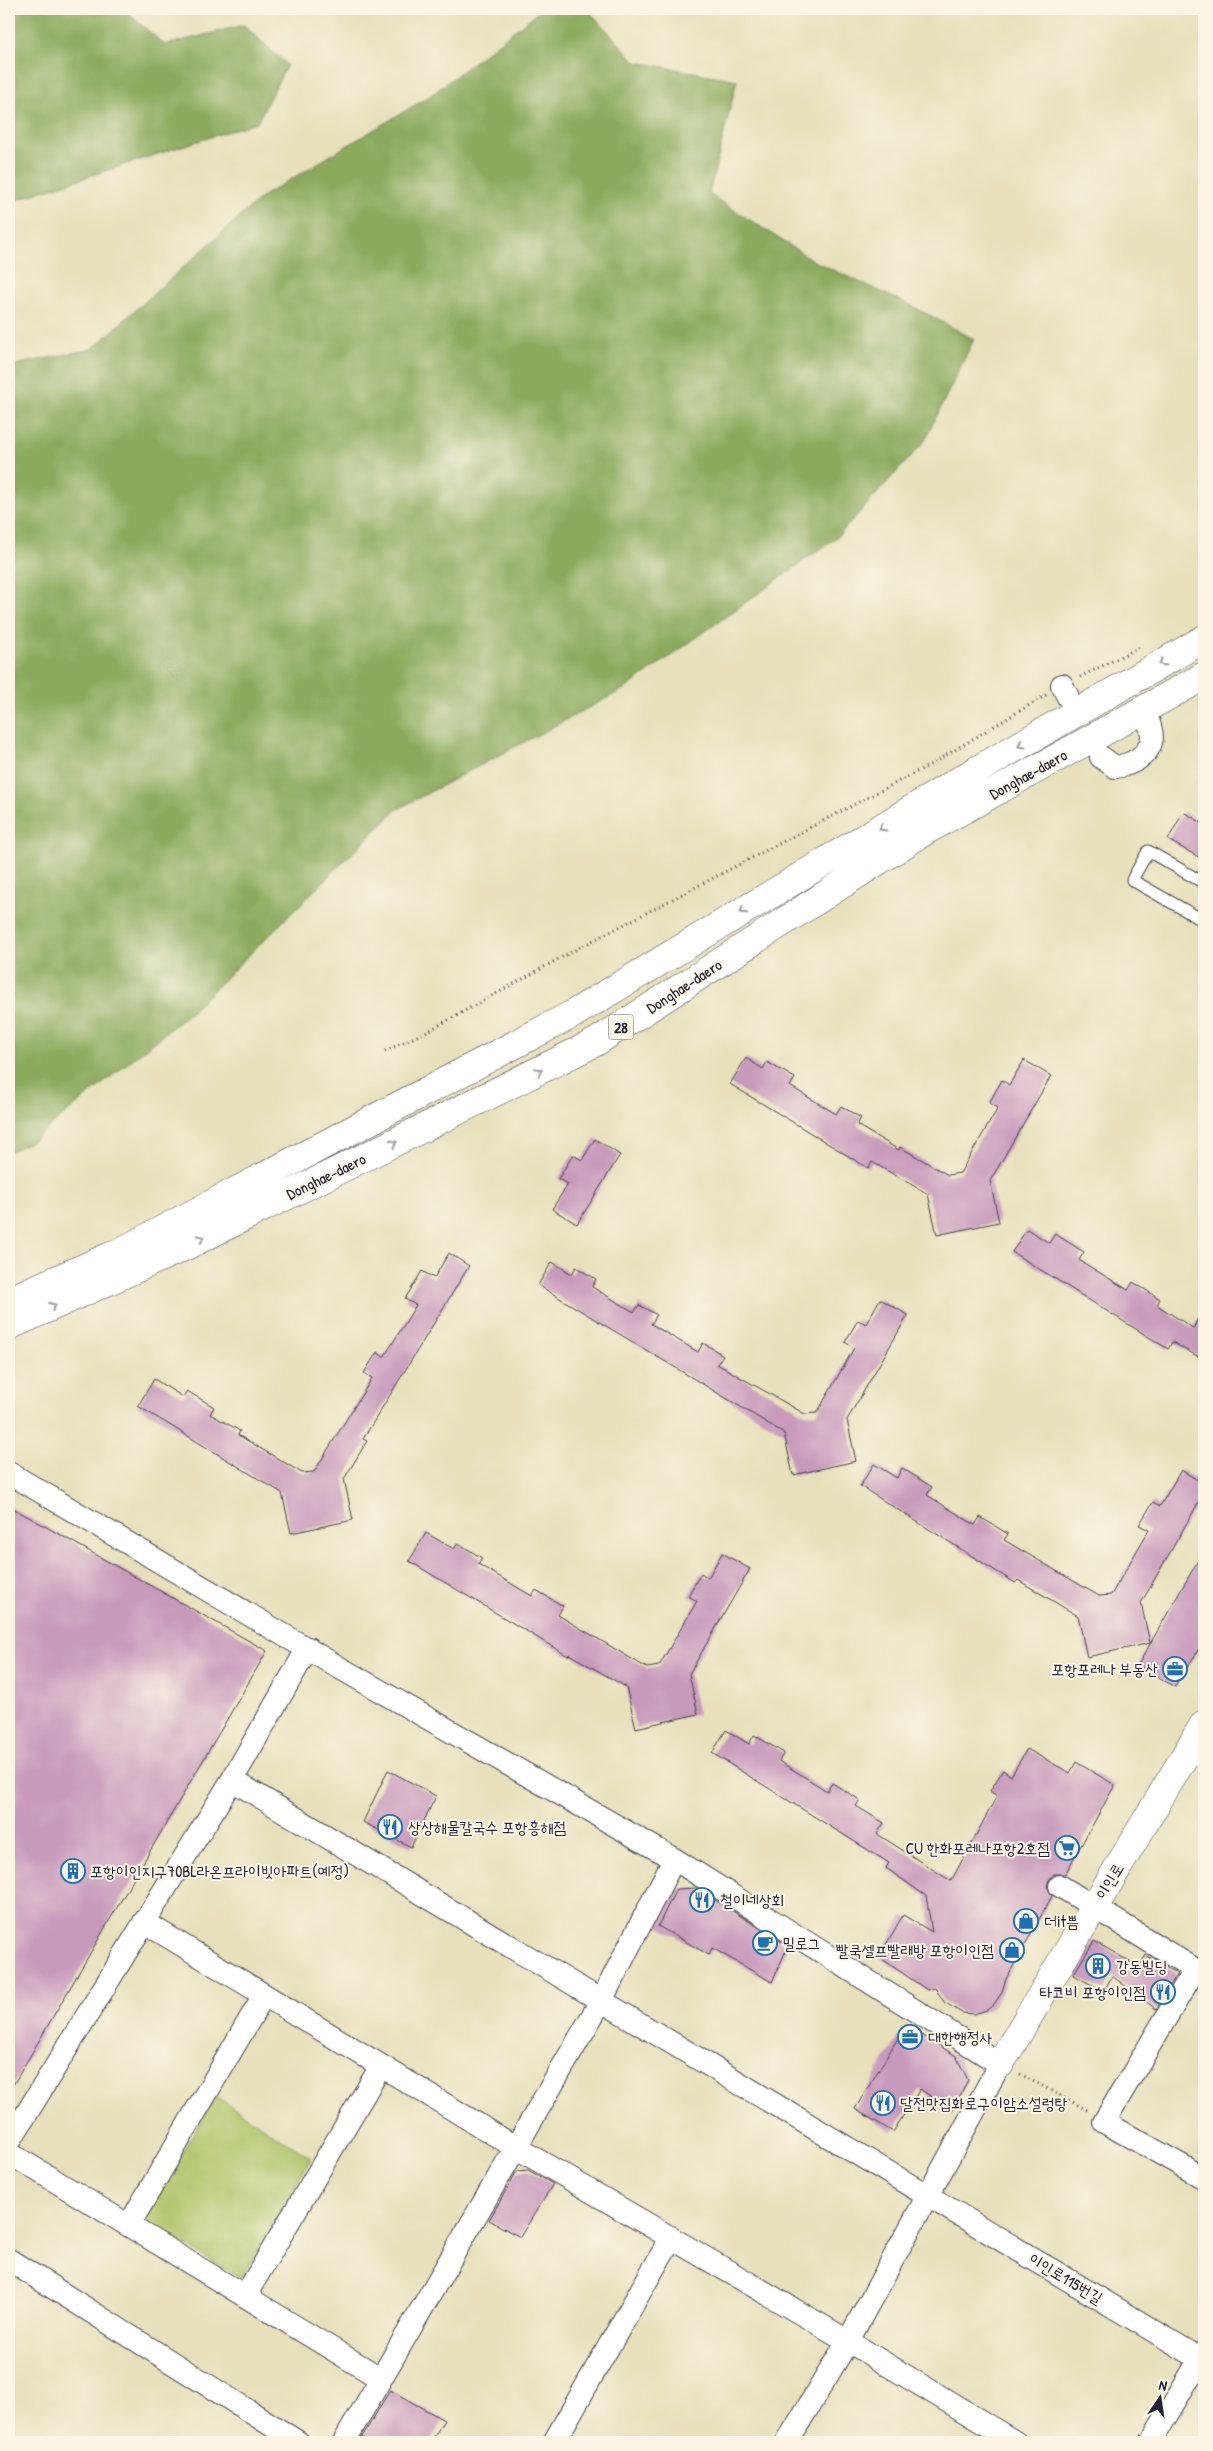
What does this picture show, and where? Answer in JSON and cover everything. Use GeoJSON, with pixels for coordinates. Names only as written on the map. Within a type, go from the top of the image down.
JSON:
{"type":"FeatureCollection","features":[{"type":"Feature","properties":{"kind":"main road"},"geometry":{"type":"LineString","coordinates":[[9,1300],[120,1252],[573,1014],[965,777],[1204,639]]}},
{"type":"Feature","properties":{"kind":"main road","name":"Donghae-daero"},"geometry":{"type":"LineString","coordinates":[[9,1326],[184,1246],[596,1042],[925,831],[1204,676]]}},
{"type":"Feature","properties":{"kind":"main road","name":"이인로"},"geometry":{"type":"LineString","coordinates":[[1010,2069],[1093,1906],[1204,1724]]}},
{"type":"Feature","properties":{"kind":"street"},"geometry":{"type":"LineString","coordinates":[[1101,757],[1115,767],[1130,765],[1147,752],[1152,736],[1145,710]]}},
{"type":"Feature","properties":{"kind":"street"},"geometry":{"type":"LineString","coordinates":[[9,1473],[674,1859],[1010,2069],[928,2196],[848,2341],[787,2442]]}},
{"type":"Feature","properties":{"kind":"street"},"geometry":{"type":"LineString","coordinates":[[9,2142],[232,1780],[308,1648]]}},
{"type":"Feature","properties":{"kind":"street","name":"이인로115번길"},"geometry":{"type":"LineString","coordinates":[[232,1780],[928,2196],[1203,2357]]}},
{"type":"Feature","properties":{"kind":"street"},"geometry":{"type":"LineString","coordinates":[[344,2442],[601,2001],[674,1859]]}},
{"type":"Feature","properties":{"kind":"street"},"geometry":{"type":"LineString","coordinates":[[1060,1886],[1200,1972],[1105,2120],[1204,2178]]}},
{"type":"Feature","properties":{"kind":"street"},"geometry":{"type":"LineString","coordinates":[[144,1922],[515,2147],[848,2341],[1015,2442]]}},
{"type":"Feature","properties":{"kind":"street"},"geometry":{"type":"LineString","coordinates":[[129,2225],[264,1995]]}},
{"type":"Feature","properties":{"kind":"street"},"geometry":{"type":"LineString","coordinates":[[245,2296],[381,2066]]}},
{"type":"Feature","properties":{"kind":"street"},"geometry":{"type":"LineString","coordinates":[[9,2153],[380,2378]]}},
{"type":"Feature","properties":{"kind":"street"},"geometry":{"type":"LineString","coordinates":[[554,2442],[671,2238]]}},
{"type":"Feature","properties":{"kind":"street"},"geometry":{"type":"LineString","coordinates":[[9,2260],[298,2442]]}},
{"type":"Feature","properties":{"kind":"street"},"geometry":{"type":"LineString","coordinates":[[1150,2442],[1203,2357]]}},
{"type":"Feature","properties":{"kind":"lane"},"geometry":{"type":"LineString","coordinates":[[1204,883],[1148,851],[1132,880],[1204,921]]}},
{"type":"Feature","properties":{"kind":"path"},"geometry":{"type":"LineString","coordinates":[[385,1051],[432,1029],[573,951],[928,766],[1151,642]]}},
{"type":"Feature","properties":{"kind":"path"},"geometry":{"type":"LineString","coordinates":[[1010,2069],[1105,2120]]}},
{"type":"Feature","properties":{"kind":"green space"},"geometry":{"type":"Polygon","coordinates":[[[9,9],[123,9],[165,45],[244,25],[287,65],[257,122],[9,202],[9,9]]]}},
{"type":"Feature","properties":{"kind":"green space"},"geometry":{"type":"Polygon","coordinates":[[[542,9],[587,9],[636,62],[737,80],[709,194],[814,261],[910,305],[974,339],[924,442],[837,537],[626,688],[396,810],[193,1010],[32,1141],[9,1152],[9,366],[92,349],[263,196],[430,96],[542,9]]]}},
{"type":"Feature","properties":{"kind":"green space"},"geometry":{"type":"Polygon","coordinates":[[[215,2096],[311,2158],[241,2278],[144,2220],[215,2096]]]}},
{"type":"Feature","properties":{"kind":"building"},"geometry":{"type":"Polygon","coordinates":[[[1183,812],[1204,824],[1204,860],[1168,840],[1183,812]]]}},
{"type":"Feature","properties":{"kind":"building"},"geometry":{"type":"Polygon","coordinates":[[[746,1058],[763,1069],[767,1062],[795,1078],[790,1086],[836,1114],[841,1106],[861,1118],[857,1125],[899,1150],[900,1147],[948,1175],[960,1173],[998,1108],[989,1103],[1002,1080],[1009,1085],[1024,1060],[1051,1076],[990,1181],[999,1222],[937,1235],[928,1194],[872,1162],[868,1168],[730,1084],[746,1058]]]}},
{"type":"Feature","properties":{"kind":"building"},"geometry":{"type":"Polygon","coordinates":[[[595,1139],[620,1155],[577,1224],[552,1209],[568,1184],[558,1179],[573,1155],[582,1160],[595,1139]]]}},
{"type":"Feature","properties":{"kind":"building"},"geometry":{"type":"Polygon","coordinates":[[[1027,1229],[1049,1243],[1055,1234],[1084,1252],[1079,1260],[1128,1290],[1133,1282],[1160,1299],[1157,1305],[1193,1328],[1204,1309],[1204,1360],[1172,1342],[1168,1349],[1012,1252],[1027,1229]]]}},
{"type":"Feature","properties":{"kind":"building"},"geometry":{"type":"Polygon","coordinates":[[[449,1253],[469,1266],[363,1439],[367,1441],[344,1479],[353,1520],[291,1533],[282,1493],[138,1406],[154,1379],[183,1397],[187,1391],[214,1407],[210,1414],[240,1431],[238,1435],[302,1473],[314,1472],[372,1378],[364,1373],[377,1352],[384,1357],[416,1305],[405,1299],[422,1271],[434,1278],[449,1253]]]}},
{"type":"Feature","properties":{"kind":"building"},"geometry":{"type":"Polygon","coordinates":[[[552,1262],[572,1274],[576,1267],[596,1279],[592,1287],[634,1312],[639,1305],[657,1315],[651,1324],[698,1352],[703,1343],[723,1355],[717,1364],[805,1414],[817,1413],[854,1348],[845,1342],[858,1320],[866,1324],[880,1299],[908,1315],[847,1420],[856,1461],[793,1475],[784,1433],[538,1285],[552,1262]]]}},
{"type":"Feature","properties":{"kind":"building"},"geometry":{"type":"Polygon","coordinates":[[[874,1464],[897,1478],[902,1468],[932,1487],[927,1495],[975,1525],[980,1517],[1008,1534],[1004,1540],[1099,1596],[1111,1595],[1149,1530],[1139,1525],[1153,1502],[1160,1506],[1181,1470],[1204,1484],[1204,1493],[1141,1603],[1150,1643],[1087,1657],[1078,1616],[1018,1580],[1015,1583],[860,1486],[874,1464]]]}},
{"type":"Feature","properties":{"kind":"building","name":"포항이인지구70BL라온프라이빗아파트(예정)"},"geometry":{"type":"Polygon","coordinates":[[[9,1506],[267,1651],[9,2092],[9,1506]]]}},
{"type":"Feature","properties":{"kind":"building"},"geometry":{"type":"Polygon","coordinates":[[[426,1533],[454,1549],[458,1543],[482,1558],[478,1564],[532,1596],[536,1590],[563,1606],[558,1615],[647,1668],[659,1666],[697,1601],[688,1596],[701,1573],[708,1578],[722,1553],[750,1569],[689,1674],[698,1714],[636,1728],[626,1687],[569,1654],[568,1656],[409,1561],[426,1533]]]}},
{"type":"Feature","properties":{"kind":"building"},"geometry":{"type":"Polygon","coordinates":[[[1204,1550],[1204,1641],[1175,1687],[1138,1665],[1204,1550]]]}},
{"type":"Feature","properties":{"kind":"building"},"geometry":{"type":"Polygon","coordinates":[[[726,1730],[749,1744],[754,1735],[784,1753],[779,1761],[827,1791],[832,1783],[860,1800],[856,1806],[884,1823],[877,1834],[951,1881],[997,1796],[990,1791],[1003,1770],[1011,1776],[1027,1749],[1070,1773],[1076,1762],[1115,1785],[1065,1874],[1054,1874],[1049,1880],[1047,1886],[1052,1896],[1006,1979],[1001,1994],[987,2010],[974,2014],[962,2013],[944,2002],[935,1988],[927,1990],[879,1957],[903,1915],[932,1932],[926,1896],[886,1868],[889,1863],[712,1753],[726,1730]]]}},
{"type":"Feature","properties":{"kind":"building"},"geometry":{"type":"Polygon","coordinates":[[[388,1770],[436,1796],[411,1847],[363,1822],[388,1770]]]}},
{"type":"Feature","properties":{"kind":"building"},"geometry":{"type":"Polygon","coordinates":[[[696,1888],[788,1946],[772,1982],[712,1948],[709,1955],[658,1926],[676,1889],[696,1888]]]}},
{"type":"Feature","properties":{"kind":"building"},"geometry":{"type":"Polygon","coordinates":[[[1094,1941],[1139,1967],[1146,1955],[1177,1974],[1156,2009],[1112,1976],[1104,1991],[1073,1975],[1094,1941]]]}},
{"type":"Feature","properties":{"kind":"building"},"geometry":{"type":"Polygon","coordinates":[[[906,2025],[956,2056],[968,2080],[952,2111],[920,2089],[893,2132],[855,2109],[906,2025]]]}},
{"type":"Feature","properties":{"kind":"building"},"geometry":{"type":"Polygon","coordinates":[[[528,2170],[553,2184],[520,2237],[489,2220],[517,2171],[528,2170]]]}},
{"type":"Feature","properties":{"kind":"building"},"geometry":{"type":"Polygon","coordinates":[[[390,2390],[444,2420],[431,2442],[370,2442],[362,2437],[390,2390]]]}},
{"type":"Feature","properties":{"kind":"place","name":"포항포레나 부동산"},"geometry":{"type":"Point","coordinates":[1175,1669]}},
{"type":"Feature","properties":{"kind":"place","name":"상상해물칼국수 포항흥해점"},"geometry":{"type":"Point","coordinates":[390,1827]}},
{"type":"Feature","properties":{"kind":"place","name":"CU 한화포레나포항2호점"},"geometry":{"type":"Point","coordinates":[1067,1848]}},
{"type":"Feature","properties":{"kind":"place","name":"포항이인지구70BL라온프라이빗아파트(예정)"},"geometry":{"type":"Point","coordinates":[73,1871]}},
{"type":"Feature","properties":{"kind":"place","name":"철이네상회"},"geometry":{"type":"Point","coordinates":[702,1900]}},
{"type":"Feature","properties":{"kind":"place","name":"더it쁨"},"geometry":{"type":"Point","coordinates":[1026,1921]}},
{"type":"Feature","properties":{"kind":"place","name":"밀로그"},"geometry":{"type":"Point","coordinates":[765,1943]}},
{"type":"Feature","properties":{"kind":"place","name":"빨쿡셀프빨래방 포항이인점"},"geometry":{"type":"Point","coordinates":[1012,1950]}},
{"type":"Feature","properties":{"kind":"place","name":"강동빌딩"},"geometry":{"type":"Point","coordinates":[1098,1966]}},
{"type":"Feature","properties":{"kind":"place","name":"타코비 포항이인점"},"geometry":{"type":"Point","coordinates":[1163,1992]}},
{"type":"Feature","properties":{"kind":"place","name":"대한행정사"},"geometry":{"type":"Point","coordinates":[910,2037]}},
{"type":"Feature","properties":{"kind":"place","name":"달전맛집화로구이암소설렁탕"},"geometry":{"type":"Point","coordinates":[883,2103]}}]}
